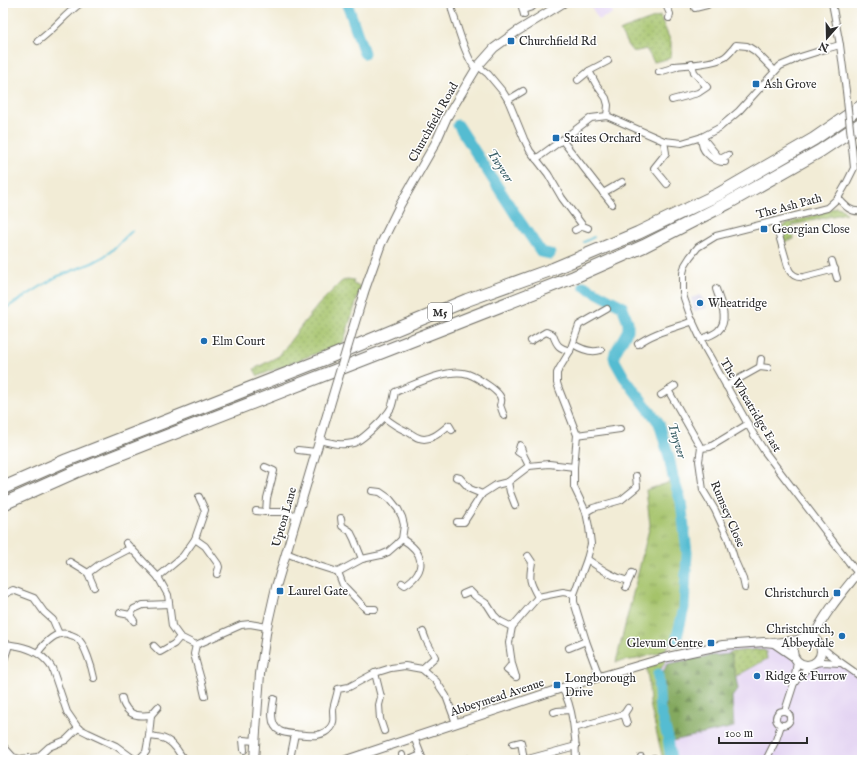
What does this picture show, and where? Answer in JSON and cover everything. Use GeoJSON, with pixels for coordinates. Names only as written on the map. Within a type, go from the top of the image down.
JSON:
{"type":"FeatureCollection","features":[{"type":"Feature","properties":{"kind":"highway","name":"M5"},"geometry":{"type":"LineString","coordinates":[[3,488],[81,454],[327,358],[467,300],[553,269],[638,233],[719,194],[814,139],[862,106]]}},
{"type":"Feature","properties":{"kind":"highway","name":"M5"},"geometry":{"type":"LineString","coordinates":[[3,504],[132,449],[552,285],[644,246],[742,196],[820,151],[862,123]]}},
{"type":"Feature","properties":{"kind":"street"},"geometry":{"type":"LineString","coordinates":[[38,41],[50,32],[67,14],[81,3]]}},
{"type":"Feature","properties":{"kind":"street"},"geometry":{"type":"LineString","coordinates":[[451,3],[468,58],[477,68],[488,74],[508,100],[524,139],[536,159],[548,174],[562,198],[586,227],[575,230]]}},
{"type":"Feature","properties":{"kind":"street"},"geometry":{"type":"LineString","coordinates":[[521,3],[523,12],[532,7]]}},
{"type":"Feature","properties":{"kind":"street","name":"Churchfield Road"},"geometry":{"type":"LineString","coordinates":[[365,289],[381,244],[400,205],[436,142],[447,117],[477,68],[494,48],[516,32],[562,3]]}},
{"type":"Feature","properties":{"kind":"street","name":"The Ash Path"},"geometry":{"type":"LineString","coordinates":[[684,298],[683,273],[688,261],[698,247],[716,236],[827,208],[838,198],[845,186],[854,168],[840,45],[832,3]]}},
{"type":"Feature","properties":{"kind":"street"},"geometry":{"type":"LineString","coordinates":[[667,7],[670,14],[669,18]]}},
{"type":"Feature","properties":{"kind":"street"},"geometry":{"type":"LineString","coordinates":[[659,72],[676,66],[718,60],[726,56],[736,45],[747,46],[756,51],[775,71]]}},
{"type":"Feature","properties":{"kind":"street"},"geometry":{"type":"LineString","coordinates":[[536,159],[591,118],[608,116],[664,141],[682,143],[702,137],[719,128],[739,111],[780,66],[797,58],[840,45]]}},
{"type":"Feature","properties":{"kind":"street"},"geometry":{"type":"LineString","coordinates":[[578,80],[589,71],[608,61]]}},
{"type":"Feature","properties":{"kind":"street"},"geometry":{"type":"LineString","coordinates":[[672,100],[698,93],[707,87],[694,72],[692,64]]}},
{"type":"Feature","properties":{"kind":"street"},"geometry":{"type":"LineString","coordinates":[[589,71],[606,98],[608,105],[608,116]]}},
{"type":"Feature","properties":{"kind":"street"},"geometry":{"type":"LineString","coordinates":[[508,100],[523,91]]}},
{"type":"Feature","properties":{"kind":"street"},"geometry":{"type":"LineString","coordinates":[[702,137],[720,159],[728,155]]}},
{"type":"Feature","properties":{"kind":"street"},"geometry":{"type":"LineString","coordinates":[[702,137],[702,146],[708,154],[715,160],[725,162]]}},
{"type":"Feature","properties":{"kind":"street"},"geometry":{"type":"LineString","coordinates":[[562,140],[612,204]]}},
{"type":"Feature","properties":{"kind":"street"},"geometry":{"type":"LineString","coordinates":[[664,141],[666,153],[650,169],[667,184]]}},
{"type":"Feature","properties":{"kind":"street"},"geometry":{"type":"LineString","coordinates":[[603,193],[622,182]]}},
{"type":"Feature","properties":{"kind":"street"},"geometry":{"type":"LineString","coordinates":[[838,198],[850,209],[857,211],[862,210]]}},
{"type":"Feature","properties":{"kind":"street"},"geometry":{"type":"LineString","coordinates":[[775,222],[788,270],[792,274],[799,277],[804,277],[835,269]]}},
{"type":"Feature","properties":{"kind":"street"},"geometry":{"type":"LineString","coordinates":[[832,260],[837,278]]}},
{"type":"Feature","properties":{"kind":"street","name":"Upton Lane"},"geometry":{"type":"LineString","coordinates":[[254,760],[260,674],[267,627],[276,587],[365,289]]}},
{"type":"Feature","properties":{"kind":"street"},"geometry":{"type":"LineString","coordinates":[[701,339],[714,333],[723,324],[724,315],[716,289]]}},
{"type":"Feature","properties":{"kind":"street","name":"The Wheatridge East"},"geometry":{"type":"LineString","coordinates":[[684,298],[709,356],[765,452],[851,565],[860,571]]}},
{"type":"Feature","properties":{"kind":"street"},"geometry":{"type":"LineString","coordinates":[[712,299],[719,298]]}},
{"type":"Feature","properties":{"kind":"street"},"geometry":{"type":"LineString","coordinates":[[599,676],[574,602],[574,594],[591,544],[586,512],[574,487],[577,435],[559,389],[557,376],[559,369],[570,351],[579,325],[607,309]]}},
{"type":"Feature","properties":{"kind":"street"},"geometry":{"type":"LineString","coordinates":[[638,344],[646,342],[658,332],[693,321]]}},
{"type":"Feature","properties":{"kind":"street"},"geometry":{"type":"LineString","coordinates":[[531,341],[546,332],[552,335],[559,347],[570,351]]}},
{"type":"Feature","properties":{"kind":"street"},"geometry":{"type":"LineString","coordinates":[[573,344],[578,347],[596,351],[601,350]]}},
{"type":"Feature","properties":{"kind":"street"},"geometry":{"type":"LineString","coordinates":[[760,367],[762,359]]}},
{"type":"Feature","properties":{"kind":"street"},"geometry":{"type":"LineString","coordinates":[[726,386],[760,367],[768,368]]}},
{"type":"Feature","properties":{"kind":"street"},"geometry":{"type":"LineString","coordinates":[[319,440],[339,445],[354,443],[365,436],[384,417],[391,408],[395,392],[443,374],[456,372],[468,374],[496,391],[501,398],[502,402],[500,405],[504,416]]}},
{"type":"Feature","properties":{"kind":"street"},"geometry":{"type":"LineString","coordinates":[[661,395],[675,386]]}},
{"type":"Feature","properties":{"kind":"street"},"geometry":{"type":"LineString","coordinates":[[668,390],[701,448],[710,447],[748,424]]}},
{"type":"Feature","properties":{"kind":"street"},"geometry":{"type":"LineString","coordinates":[[384,417],[392,424],[410,433],[421,442],[438,434],[449,425]]}},
{"type":"Feature","properties":{"kind":"street"},"geometry":{"type":"LineString","coordinates":[[577,435],[615,428]]}},
{"type":"Feature","properties":{"kind":"street","name":"Rumsey Close"},"geometry":{"type":"LineString","coordinates":[[701,448],[699,461],[703,490],[728,538],[745,588]]}},
{"type":"Feature","properties":{"kind":"street"},"geometry":{"type":"LineString","coordinates":[[298,450],[316,452]]}},
{"type":"Feature","properties":{"kind":"street"},"geometry":{"type":"LineString","coordinates":[[524,456],[529,466]]}},
{"type":"Feature","properties":{"kind":"street"},"geometry":{"type":"LineString","coordinates":[[457,522],[464,522],[482,494],[496,485],[508,482],[529,466],[549,464],[574,467]]}},
{"type":"Feature","properties":{"kind":"street"},"geometry":{"type":"LineString","coordinates":[[265,467],[276,469],[267,498],[266,512]]}},
{"type":"Feature","properties":{"kind":"street"},"geometry":{"type":"LineString","coordinates":[[586,512],[593,508],[621,500],[637,487],[636,476]]}},
{"type":"Feature","properties":{"kind":"street"},"geometry":{"type":"LineString","coordinates":[[460,477],[470,489],[482,494]]}},
{"type":"Feature","properties":{"kind":"street"},"geometry":{"type":"LineString","coordinates":[[508,482],[515,504]]}},
{"type":"Feature","properties":{"kind":"street"},"geometry":{"type":"LineString","coordinates":[[286,553],[338,572],[362,559],[388,552],[402,539],[404,525],[402,516],[390,499],[380,489],[372,492]]}},
{"type":"Feature","properties":{"kind":"street"},"geometry":{"type":"LineString","coordinates":[[158,577],[183,556],[195,539],[205,510],[199,497]]}},
{"type":"Feature","properties":{"kind":"street"},"geometry":{"type":"LineString","coordinates":[[205,510],[212,509]]}},
{"type":"Feature","properties":{"kind":"street"},"geometry":{"type":"LineString","coordinates":[[256,511],[283,512],[297,516]]}},
{"type":"Feature","properties":{"kind":"street"},"geometry":{"type":"LineString","coordinates":[[341,518],[340,528],[350,531],[362,559]]}},
{"type":"Feature","properties":{"kind":"street"},"geometry":{"type":"LineString","coordinates":[[195,539],[205,546],[218,564],[219,567],[217,574]]}},
{"type":"Feature","properties":{"kind":"street"},"geometry":{"type":"LineString","coordinates":[[402,539],[414,548],[421,563],[421,567],[412,581],[405,585],[402,583]]}},
{"type":"Feature","properties":{"kind":"street"},"geometry":{"type":"LineString","coordinates":[[126,543],[158,577],[168,594],[172,626],[180,637],[196,645]]}},
{"type":"Feature","properties":{"kind":"street"},"geometry":{"type":"LineString","coordinates":[[88,573],[100,564],[131,548]]}},
{"type":"Feature","properties":{"kind":"street"},"geometry":{"type":"LineString","coordinates":[[528,556],[532,562],[530,583],[538,597]]}},
{"type":"Feature","properties":{"kind":"street"},"geometry":{"type":"LineString","coordinates":[[587,559],[605,572],[627,584],[632,573]]}},
{"type":"Feature","properties":{"kind":"street"},"geometry":{"type":"LineString","coordinates":[[70,562],[88,573],[94,587]]}},
{"type":"Feature","properties":{"kind":"street"},"geometry":{"type":"LineString","coordinates":[[813,638],[823,618],[860,571]]}},
{"type":"Feature","properties":{"kind":"street"},"geometry":{"type":"LineString","coordinates":[[338,572],[343,585],[364,612],[375,609]]}},
{"type":"Feature","properties":{"kind":"street"},"geometry":{"type":"LineString","coordinates":[[5,595],[14,587],[34,598],[44,612],[53,620],[58,634]]}},
{"type":"Feature","properties":{"kind":"street"},"geometry":{"type":"LineString","coordinates":[[463,594],[470,591],[487,604],[500,621],[512,627]]}},
{"type":"Feature","properties":{"kind":"street"},"geometry":{"type":"LineString","coordinates":[[516,677],[512,664],[509,643],[512,627],[538,597],[563,592],[574,594]]}},
{"type":"Feature","properties":{"kind":"street"},"geometry":{"type":"LineString","coordinates":[[130,615],[134,609],[143,605],[169,604]]}},
{"type":"Feature","properties":{"kind":"street"},"geometry":{"type":"LineString","coordinates":[[120,613],[130,615],[134,621]]}},
{"type":"Feature","properties":{"kind":"street"},"geometry":{"type":"LineString","coordinates":[[196,645],[241,625],[250,624],[267,627]]}},
{"type":"Feature","properties":{"kind":"street"},"geometry":{"type":"LineString","coordinates":[[422,669],[435,658],[423,632]]}},
{"type":"Feature","properties":{"kind":"street"},"geometry":{"type":"LineString","coordinates":[[38,652],[47,641],[58,634],[67,633],[77,638],[84,648],[92,668],[94,678]]}},
{"type":"Feature","properties":{"kind":"street"},"geometry":{"type":"LineString","coordinates":[[794,683],[795,658],[793,648],[798,640],[802,637],[808,636],[819,642],[827,653],[840,663],[853,670],[862,678]]}},
{"type":"Feature","properties":{"kind":"street"},"geometry":{"type":"LineString","coordinates":[[154,646],[158,652],[174,644],[180,637]]}},
{"type":"Feature","properties":{"kind":"street","name":"Abbeymead Avenue"},"geometry":{"type":"LineString","coordinates":[[346,760],[599,676],[668,656],[723,644],[764,642],[774,644],[798,640]]}},
{"type":"Feature","properties":{"kind":"street"},"geometry":{"type":"LineString","coordinates":[[569,648],[586,641]]}},
{"type":"Feature","properties":{"kind":"street"},"geometry":{"type":"LineString","coordinates":[[3,663],[6,644],[38,652],[52,668],[67,712],[78,728],[116,746],[137,760],[146,752],[151,715],[158,707]]}},
{"type":"Feature","properties":{"kind":"street","name":"Abbeymead Avenue"},"geometry":{"type":"LineString","coordinates":[[774,644],[795,658]]}},
{"type":"Feature","properties":{"kind":"street"},"geometry":{"type":"LineString","coordinates":[[196,645],[194,654],[205,696]]}},
{"type":"Feature","properties":{"kind":"street"},"geometry":{"type":"LineString","coordinates":[[784,711],[790,715],[791,719],[785,726],[777,722],[777,715],[784,711],[794,683],[799,676],[818,661],[822,651],[821,646]]}},
{"type":"Feature","properties":{"kind":"street"},"geometry":{"type":"LineString","coordinates":[[795,658],[803,665],[823,662],[840,663]]}},
{"type":"Feature","properties":{"kind":"street"},"geometry":{"type":"LineString","coordinates":[[274,699],[272,717],[275,726],[280,731],[295,734],[316,735],[326,732],[334,721],[333,710],[338,689],[349,688],[375,673],[391,668],[405,666],[422,669],[436,681],[446,696],[456,723]]}},
{"type":"Feature","properties":{"kind":"street"},"geometry":{"type":"LineString","coordinates":[[92,668],[99,667]]}},
{"type":"Feature","properties":{"kind":"street"},"geometry":{"type":"LineString","coordinates":[[375,673],[380,697],[380,719],[384,731]]}},
{"type":"Feature","properties":{"kind":"street"},"geometry":{"type":"LineString","coordinates":[[196,686],[202,683]]}},
{"type":"Feature","properties":{"kind":"street"},"geometry":{"type":"LineString","coordinates":[[562,688],[566,693],[574,728],[576,760]]}},
{"type":"Feature","properties":{"kind":"street"},"geometry":{"type":"LineString","coordinates":[[122,701],[130,712],[136,715],[151,715]]}},
{"type":"Feature","properties":{"kind":"street"},"geometry":{"type":"LineString","coordinates":[[574,728],[624,714],[628,708]]}},
{"type":"Feature","properties":{"kind":"street"},"geometry":{"type":"LineString","coordinates":[[556,710],[570,710]]}},
{"type":"Feature","properties":{"kind":"street"},"geometry":{"type":"LineString","coordinates":[[624,714],[627,723]]}},
{"type":"Feature","properties":{"kind":"street"},"geometry":{"type":"LineString","coordinates":[[766,760],[776,740],[781,725]]}},
{"type":"Feature","properties":{"kind":"street"},"geometry":{"type":"LineString","coordinates":[[4,748],[13,757],[20,759],[40,758],[49,747],[66,740],[78,728]]}},
{"type":"Feature","properties":{"kind":"street"},"geometry":{"type":"LineString","coordinates":[[291,760],[290,758],[295,734]]}},
{"type":"Feature","properties":{"kind":"street"},"geometry":{"type":"LineString","coordinates":[[238,735],[243,740],[244,750]]}},
{"type":"Feature","properties":{"kind":"street"},"geometry":{"type":"LineString","coordinates":[[149,736],[164,738],[175,746],[181,757],[185,760]]}},
{"type":"Feature","properties":{"kind":"street"},"geometry":{"type":"LineString","coordinates":[[409,760],[422,758],[414,737]]}},
{"type":"Feature","properties":{"kind":"street"},"geometry":{"type":"LineString","coordinates":[[243,740],[255,741]]}},
{"type":"Feature","properties":{"kind":"street"},"geometry":{"type":"LineString","coordinates":[[513,744],[521,742],[524,760],[576,746]]}},
{"type":"Feature","properties":{"kind":"shaded area"},"geometry":{"type":"Polygon","coordinates":[[[589,3],[609,3],[613,13],[599,20],[589,3]]]}},
{"type":"Feature","properties":{"kind":"shaded area"},"geometry":{"type":"Polygon","coordinates":[[[701,295],[707,308],[694,311],[691,298],[701,295]]]}},
{"type":"Feature","properties":{"kind":"shaded area"},"geometry":{"type":"Polygon","coordinates":[[[774,643],[803,665],[807,666],[840,663],[862,678],[862,760],[671,760],[668,738],[660,710],[658,674],[668,657],[723,645],[774,643]]]}},
{"type":"Feature","properties":{"kind":"green space"},"geometry":{"type":"Polygon","coordinates":[[[660,16],[671,42],[671,58],[654,62],[646,49],[633,52],[620,31],[660,16]]]}},
{"type":"Feature","properties":{"kind":"green space"},"geometry":{"type":"Polygon","coordinates":[[[835,207],[841,208],[846,213],[793,225],[794,239],[784,242],[782,231],[784,225],[835,207]]]}},
{"type":"Feature","properties":{"kind":"green space"},"geometry":{"type":"Polygon","coordinates":[[[347,279],[354,280],[353,284],[361,287],[343,343],[258,376],[254,369],[279,356],[319,304],[341,282],[347,279]]]}},
{"type":"Feature","properties":{"kind":"green space"},"geometry":{"type":"Polygon","coordinates":[[[674,481],[682,504],[689,555],[687,609],[665,651],[637,659],[616,662],[650,525],[646,490],[674,481]]]}},
{"type":"Feature","properties":{"kind":"green space"},"geometry":{"type":"Polygon","coordinates":[[[760,649],[766,651],[767,659],[733,678],[728,654],[730,652],[760,649]]]}},
{"type":"Feature","properties":{"kind":"green space"},"geometry":{"type":"Polygon","coordinates":[[[731,654],[738,689],[732,697],[734,727],[672,741],[663,710],[662,675],[667,664],[709,656],[731,654]]]}},
{"type":"Feature","properties":{"kind":"green space"},"geometry":{"type":"Polygon","coordinates":[[[668,657],[658,674],[660,710],[668,738],[671,760],[663,760],[650,704],[646,663],[668,657]]]}},
{"type":"Feature","properties":{"kind":"waterway","name":"Twyver"},"geometry":{"type":"LineString","coordinates":[[347,3],[364,53]]}},
{"type":"Feature","properties":{"kind":"waterway","name":"Twyver"},"geometry":{"type":"LineString","coordinates":[[458,125],[541,252],[550,254]]}},
{"type":"Feature","properties":{"kind":"waterway"},"geometry":{"type":"LineString","coordinates":[[3,310],[56,277],[92,263],[103,257],[132,231]]}},
{"type":"Feature","properties":{"kind":"waterway"},"geometry":{"type":"LineString","coordinates":[[584,242],[594,237]]}},
{"type":"Feature","properties":{"kind":"waterway","name":"Twyver"},"geometry":{"type":"LineString","coordinates":[[584,286],[622,306],[628,322],[628,330],[615,353],[615,361],[624,377],[659,423],[681,502],[687,553],[684,608],[676,641]]}},
{"type":"Feature","properties":{"kind":"waterway","name":"Twyver"},"geometry":{"type":"LineString","coordinates":[[658,674],[660,710],[668,738],[671,760]]}},
{"type":"Feature","properties":{"kind":"place","name":"Churchfield Rd"},"geometry":{"type":"Point","coordinates":[511,41]}},
{"type":"Feature","properties":{"kind":"place","name":"Ash Grove"},"geometry":{"type":"Point","coordinates":[756,84]}},
{"type":"Feature","properties":{"kind":"place","name":"Staites Orchard"},"geometry":{"type":"Point","coordinates":[556,138]}},
{"type":"Feature","properties":{"kind":"place","name":"Georgian Close"},"geometry":{"type":"Point","coordinates":[764,229]}},
{"type":"Feature","properties":{"kind":"place","name":"Wheatridge"},"geometry":{"type":"Point","coordinates":[700,303]}},
{"type":"Feature","properties":{"kind":"place","name":"Elm Court"},"geometry":{"type":"Point","coordinates":[204,341]}},
{"type":"Feature","properties":{"kind":"place","name":"Laurel Gate"},"geometry":{"type":"Point","coordinates":[280,591]}},
{"type":"Feature","properties":{"kind":"place","name":"Christchurch"},"geometry":{"type":"Point","coordinates":[837,593]}},
{"type":"Feature","properties":{"kind":"place","name":"Christchurch, Abbeydale"},"geometry":{"type":"Point","coordinates":[842,636]}},
{"type":"Feature","properties":{"kind":"place","name":"Glevum Centre"},"geometry":{"type":"Point","coordinates":[711,643]}},
{"type":"Feature","properties":{"kind":"place","name":"Ridge & Furrow"},"geometry":{"type":"Point","coordinates":[757,676]}},
{"type":"Feature","properties":{"kind":"place","name":"Longborough Drive"},"geometry":{"type":"Point","coordinates":[557,685]}}]}
